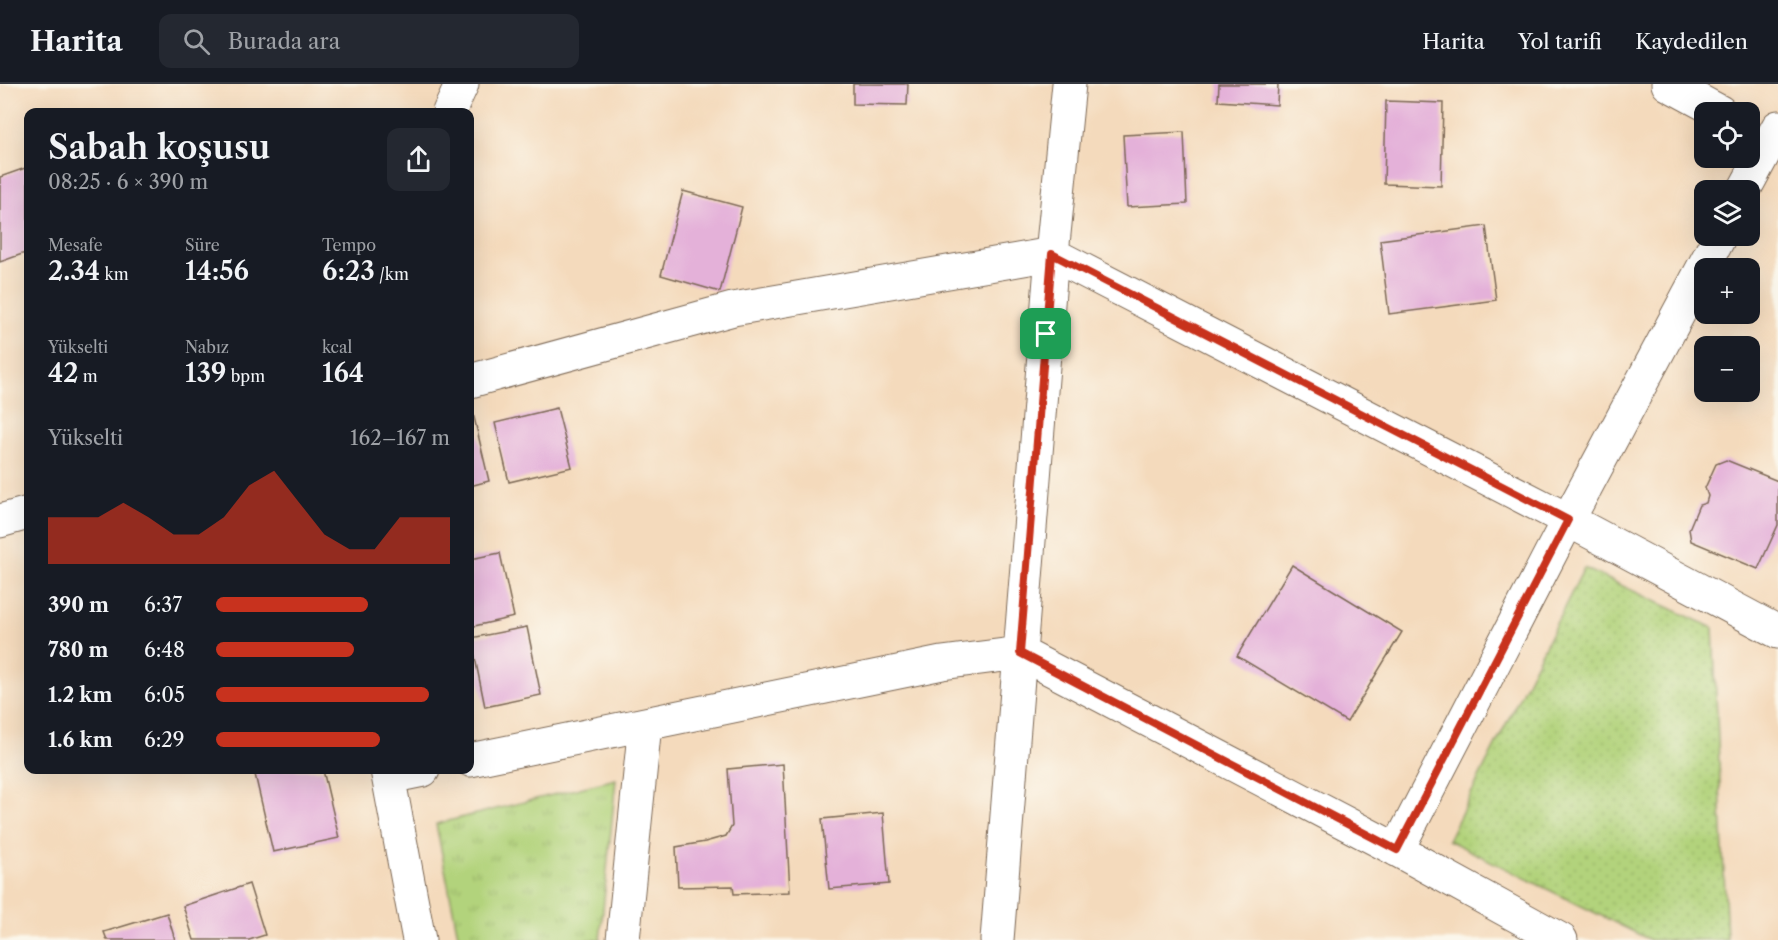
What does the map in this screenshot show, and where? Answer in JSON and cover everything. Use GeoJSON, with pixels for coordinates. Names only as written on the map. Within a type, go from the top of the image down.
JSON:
{"type":"FeatureCollection","features":[{"type":"Feature","properties":{"kind":"street"},"geometry":{"type":"LineString","coordinates":[[451,108],[462,84]]}},
{"type":"Feature","properties":{"kind":"street"},"geometry":{"type":"LineString","coordinates":[[997,940],[1052,254],[1069,84]]}},
{"type":"Feature","properties":{"kind":"street"},"geometry":{"type":"LineString","coordinates":[[1668,84],[1701,102]]}},
{"type":"Feature","properties":{"kind":"street"},"geometry":{"type":"LineString","coordinates":[[1748,180],[1766,132]]}},
{"type":"Feature","properties":{"kind":"street"},"geometry":{"type":"LineString","coordinates":[[1397,850],[1568,520],[1715,246]]}},
{"type":"Feature","properties":{"kind":"street"},"geometry":{"type":"LineString","coordinates":[[474,380],[733,309],[1052,254],[1568,520],[1778,632]]}},
{"type":"Feature","properties":{"kind":"street"},"geometry":{"type":"LineString","coordinates":[[0,521],[24,514]]}},
{"type":"Feature","properties":{"kind":"street"},"geometry":{"type":"LineString","coordinates":[[474,759],[942,663],[1020,653],[1397,850],[1561,940]]}},
{"type":"Feature","properties":{"kind":"street"},"geometry":{"type":"LineString","coordinates":[[623,940],[645,724]]}},
{"type":"Feature","properties":{"kind":"street"},"geometry":{"type":"LineString","coordinates":[[388,774],[419,940]]}},
{"type":"Feature","properties":{"kind":"green space"},"geometry":{"type":"Polygon","coordinates":[[[1584,568],[1713,628],[1727,940],[1650,940],[1448,840],[1584,568]]]}},
{"type":"Feature","properties":{"kind":"green space"},"geometry":{"type":"Polygon","coordinates":[[[616,779],[600,940],[459,940],[436,824],[616,779]]]}},
{"type":"Feature","properties":{"kind":"building"},"geometry":{"type":"Polygon","coordinates":[[[853,84],[908,84],[907,105],[853,104],[853,84]]]}},
{"type":"Feature","properties":{"kind":"building"},"geometry":{"type":"Polygon","coordinates":[[[1219,84],[1278,84],[1277,105],[1218,101],[1219,84]]]}},
{"type":"Feature","properties":{"kind":"building"},"geometry":{"type":"Polygon","coordinates":[[[1386,101],[1443,103],[1441,186],[1384,184],[1386,101]]]}},
{"type":"Feature","properties":{"kind":"building"},"geometry":{"type":"Polygon","coordinates":[[[1184,132],[1187,204],[1127,207],[1123,135],[1184,132]]]}},
{"type":"Feature","properties":{"kind":"building"},"geometry":{"type":"Polygon","coordinates":[[[24,168],[24,253],[0,262],[0,177],[24,168]]]}},
{"type":"Feature","properties":{"kind":"building"},"geometry":{"type":"Polygon","coordinates":[[[683,191],[742,207],[720,292],[661,275],[683,191]]]}},
{"type":"Feature","properties":{"kind":"building"},"geometry":{"type":"Polygon","coordinates":[[[1486,226],[1496,300],[1389,314],[1380,240],[1486,226]]]}},
{"type":"Feature","properties":{"kind":"building"},"geometry":{"type":"Polygon","coordinates":[[[557,408],[572,467],[509,482],[495,423],[557,408]]]}},
{"type":"Feature","properties":{"kind":"building"},"geometry":{"type":"Polygon","coordinates":[[[474,417],[489,481],[474,485],[474,417]]]}},
{"type":"Feature","properties":{"kind":"building"},"geometry":{"type":"Polygon","coordinates":[[[1726,460],[1778,481],[1778,525],[1758,569],[1691,541],[1689,529],[1699,505],[1706,503],[1708,496],[1705,488],[1716,464],[1726,460]]]}},
{"type":"Feature","properties":{"kind":"building"},"geometry":{"type":"Polygon","coordinates":[[[500,553],[514,617],[474,626],[474,558],[500,553]]]}},
{"type":"Feature","properties":{"kind":"building"},"geometry":{"type":"Polygon","coordinates":[[[1292,565],[1402,632],[1347,722],[1237,656],[1292,565]]]}},
{"type":"Feature","properties":{"kind":"building"},"geometry":{"type":"Polygon","coordinates":[[[527,627],[541,695],[485,707],[474,653],[474,637],[527,627]]]}},
{"type":"Feature","properties":{"kind":"building"},"geometry":{"type":"Polygon","coordinates":[[[783,764],[790,892],[734,894],[733,886],[678,887],[676,847],[726,836],[732,826],[728,769],[783,764]]]}},
{"type":"Feature","properties":{"kind":"building"},"geometry":{"type":"Polygon","coordinates":[[[255,774],[324,774],[339,838],[273,852],[255,774]]]}},
{"type":"Feature","properties":{"kind":"building"},"geometry":{"type":"Polygon","coordinates":[[[883,813],[889,884],[829,889],[822,819],[883,813]]]}},
{"type":"Feature","properties":{"kind":"building"},"geometry":{"type":"Polygon","coordinates":[[[249,884],[265,935],[249,940],[194,940],[183,906],[249,884]]]}},
{"type":"Feature","properties":{"kind":"building"},"geometry":{"type":"Polygon","coordinates":[[[167,913],[175,940],[107,940],[104,932],[167,913]]]}},
{"type":"Feature","properties":{"kind":"route"},"geometry":{"type":"LineString","coordinates":[[1052,254],[1568,520],[1397,850],[1020,653],[1046,334],[1052,254]]}}]}
